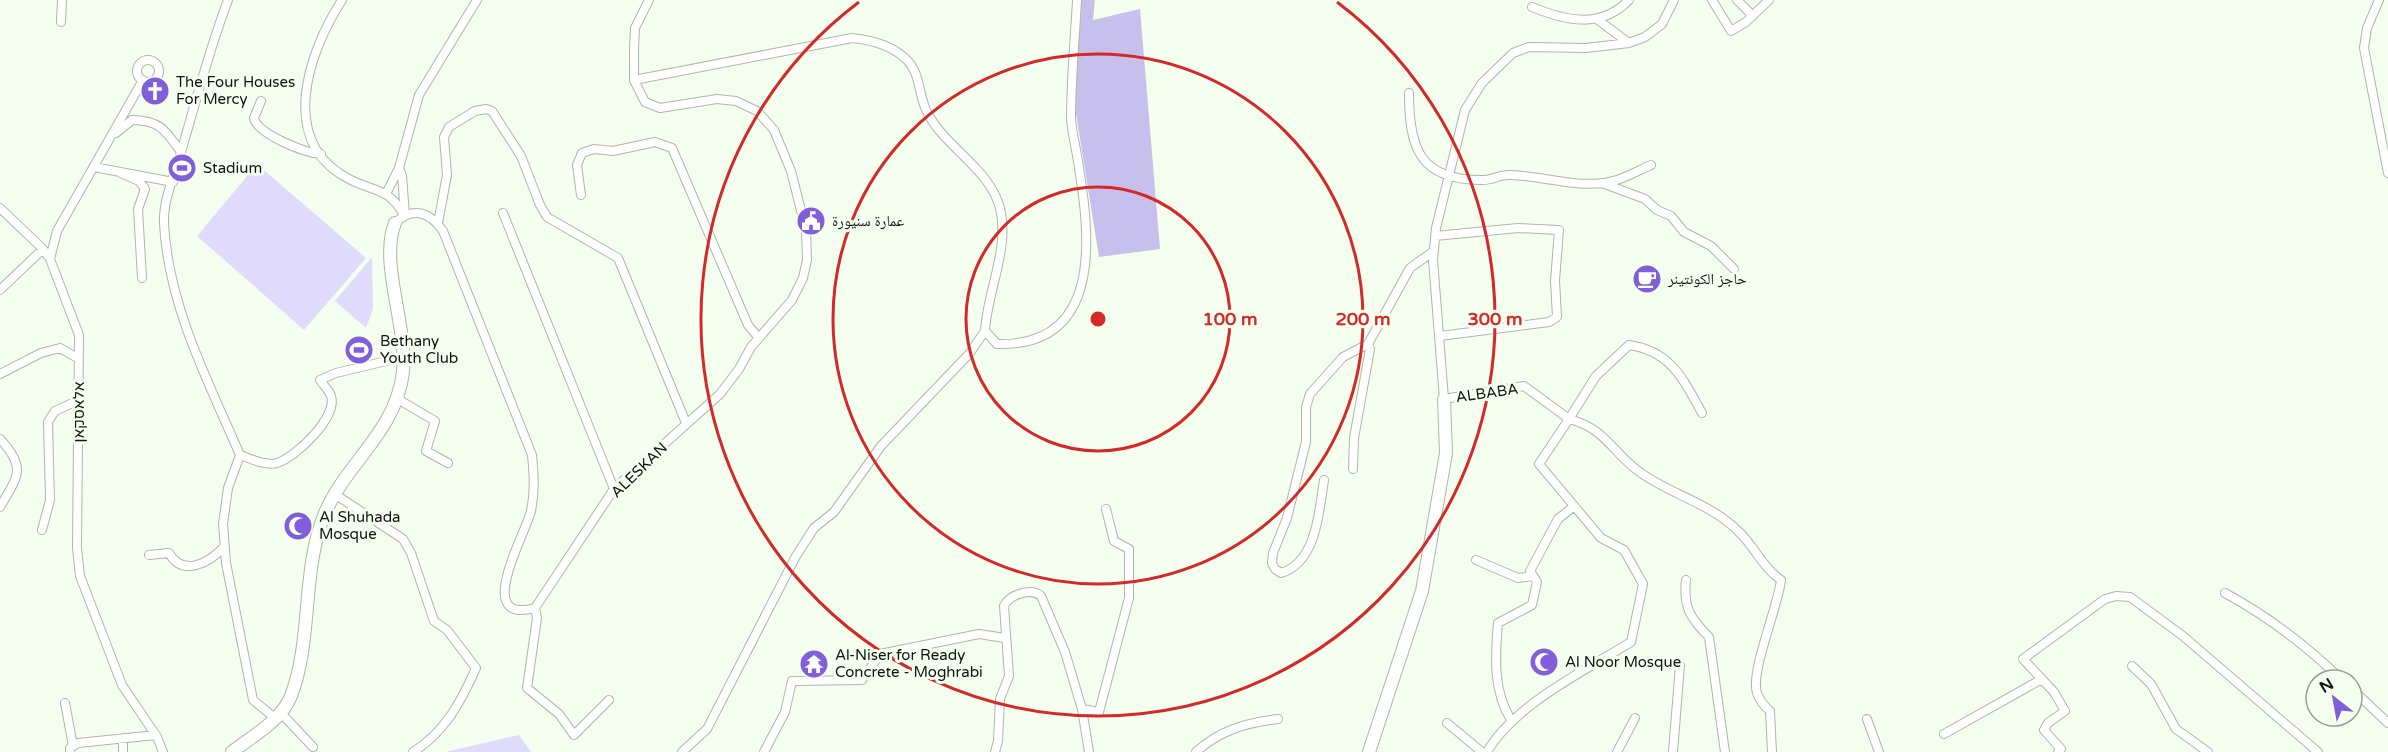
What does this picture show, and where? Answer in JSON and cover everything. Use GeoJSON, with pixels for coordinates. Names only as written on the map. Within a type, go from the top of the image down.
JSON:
{"type":"FeatureCollection","features":[{"type":"Feature","properties":{"kind":"street"},"geometry":{"type":"LineString","coordinates":[[61,22],[62,0]]}},
{"type":"Feature","properties":{"kind":"street"},"geometry":{"type":"LineString","coordinates":[[228,0],[193,104],[173,182],[166,200],[164,221],[175,288],[183,319],[240,455],[228,488],[223,524],[224,547],[253,700],[277,715],[313,747]]}},
{"type":"Feature","properties":{"kind":"street"},"geometry":{"type":"LineString","coordinates":[[342,0],[326,26],[307,81],[304,119],[306,131],[330,166],[349,179],[373,187],[394,199],[400,220]]}},
{"type":"Feature","properties":{"kind":"street"},"geometry":{"type":"LineString","coordinates":[[386,194],[399,168],[419,95],[477,0]]}},
{"type":"Feature","properties":{"kind":"street"},"geometry":{"type":"LineString","coordinates":[[649,0],[635,28],[634,80],[852,38],[888,46],[906,59],[917,73],[918,91],[928,115],[950,144],[972,162],[993,191],[1000,208],[1002,226],[999,253],[986,313],[985,331],[969,354],[881,446],[834,512],[814,528],[796,556],[707,729],[682,752]]}},
{"type":"Feature","properties":{"kind":"street"},"geometry":{"type":"LineString","coordinates":[[985,331],[998,344],[1019,345],[1042,339],[1065,321],[1076,302],[1083,273],[1086,231],[1071,120],[1077,0]]}},
{"type":"Feature","properties":{"kind":"street"},"geometry":{"type":"LineString","coordinates":[[1532,8],[1581,21],[1598,20],[1629,0]]}},
{"type":"Feature","properties":{"kind":"street"},"geometry":{"type":"LineString","coordinates":[[1444,399],[1434,251],[1435,236],[1465,110],[1482,82],[1513,53],[1529,47],[1587,48],[1629,43],[1646,37],[1662,24],[1674,0]]}},
{"type":"Feature","properties":{"kind":"street"},"geometry":{"type":"LineString","coordinates":[[1712,0],[1731,31],[1753,16],[1769,0]]}},
{"type":"Feature","properties":{"kind":"street"},"geometry":{"type":"LineString","coordinates":[[1737,0],[1753,16]]}},
{"type":"Feature","properties":{"kind":"street"},"geometry":{"type":"LineString","coordinates":[[2379,0],[2367,28],[2364,48],[2388,173]]}},
{"type":"Feature","properties":{"kind":"street"},"geometry":{"type":"LineString","coordinates":[[1598,20],[1629,43]]}},
{"type":"Feature","properties":{"kind":"street"},"geometry":{"type":"LineString","coordinates":[[50,259],[57,231],[143,80]]}},
{"type":"Feature","properties":{"kind":"street","name":"ALESKAN"},"geometry":{"type":"LineString","coordinates":[[535,608],[614,489],[720,394],[758,338],[792,300],[803,278],[807,260],[806,230],[791,171],[774,130],[757,111],[736,101],[717,99],[660,108],[645,102],[634,80]]}},
{"type":"Feature","properties":{"kind":"street"},"geometry":{"type":"LineString","coordinates":[[1409,93],[1409,127],[1420,158],[1431,169],[1458,179],[1484,181],[1506,175],[1601,183],[1615,181],[1651,165]]}},
{"type":"Feature","properties":{"kind":"street"},"geometry":{"type":"LineString","coordinates":[[261,101],[254,118],[260,128],[306,153],[321,154]]}},
{"type":"Feature","properties":{"kind":"street"},"geometry":{"type":"LineString","coordinates":[[438,223],[447,175],[444,137],[449,127],[475,111],[486,109],[492,111],[521,156],[547,217],[618,258],[686,423]]}},
{"type":"Feature","properties":{"kind":"street"},"geometry":{"type":"LineString","coordinates":[[111,137],[132,120],[153,122],[169,135],[181,152]]}},
{"type":"Feature","properties":{"kind":"street"},"geometry":{"type":"LineString","coordinates":[[581,195],[577,165],[582,153],[594,149],[614,151],[655,142],[672,148],[748,326],[758,338]]}},
{"type":"Feature","properties":{"kind":"street"},"geometry":{"type":"LineString","coordinates":[[94,167],[173,182]]}},
{"type":"Feature","properties":{"kind":"street"},"geometry":{"type":"LineString","coordinates":[[399,168],[402,176],[400,220]]}},
{"type":"Feature","properties":{"kind":"street"},"geometry":{"type":"LineString","coordinates":[[121,173],[139,181],[145,189],[138,209],[142,278]]}},
{"type":"Feature","properties":{"kind":"street"},"geometry":{"type":"LineString","coordinates":[[1601,183],[1645,199],[1657,210],[1671,216],[1684,232],[1711,246],[1734,269]]}},
{"type":"Feature","properties":{"kind":"street","name":"אלאסקאן"},"geometry":{"type":"LineString","coordinates":[[0,208],[44,249],[79,335],[77,548],[80,576],[122,685],[156,735],[162,752]]}},
{"type":"Feature","properties":{"kind":"street"},"geometry":{"type":"LineString","coordinates":[[232,752],[277,715],[291,698],[298,669],[317,534],[326,511],[386,423],[396,398],[402,380],[403,357],[391,232],[400,220],[419,213],[432,217],[438,223],[446,239],[532,455],[535,482],[531,512],[507,570],[504,587],[505,598],[512,608],[524,611],[535,608],[537,618],[527,688],[559,714],[574,735],[609,700]]}},
{"type":"Feature","properties":{"kind":"street"},"geometry":{"type":"LineString","coordinates":[[503,213],[614,489]]}},
{"type":"Feature","properties":{"kind":"street"},"geometry":{"type":"LineString","coordinates":[[1435,236],[1518,228],[1559,231],[1556,281],[1557,318],[1549,322],[1440,336]]}},
{"type":"Feature","properties":{"kind":"street"},"geometry":{"type":"LineString","coordinates":[[0,290],[44,249]]}},
{"type":"Feature","properties":{"kind":"street"},"geometry":{"type":"LineString","coordinates":[[1324,480],[1316,532],[1302,558],[1291,570],[1281,573],[1272,563],[1273,553],[1287,518],[1306,442],[1305,407],[1310,394],[1342,357],[1368,344],[1410,268],[1434,251]]}},
{"type":"Feature","properties":{"kind":"street"},"geometry":{"type":"LineString","coordinates":[[1353,469],[1354,438],[1370,349],[1368,344]]}},
{"type":"Feature","properties":{"kind":"street"},"geometry":{"type":"LineString","coordinates":[[1487,752],[1497,735],[1522,710],[1631,642],[1643,584],[1624,550],[1601,538],[1539,464],[1596,376],[1629,345],[1648,348],[1665,359],[1680,374],[1702,413]]}},
{"type":"Feature","properties":{"kind":"street"},"geometry":{"type":"LineString","coordinates":[[0,374],[41,353],[60,348],[79,358]]}},
{"type":"Feature","properties":{"kind":"street"},"geometry":{"type":"LineString","coordinates":[[240,455],[257,462],[277,463],[301,447],[324,424],[331,407],[331,396],[320,380],[336,373],[403,357]]}},
{"type":"Feature","properties":{"kind":"street","name":"ALBABA"},"geometry":{"type":"LineString","coordinates":[[1369,752],[1422,591],[1446,453],[1444,399],[1524,386],[1569,418],[1590,424],[1640,473],[1705,507],[1739,532],[1767,570],[1781,580],[1761,658],[1756,690],[1762,704],[1770,711],[1772,752]]}},
{"type":"Feature","properties":{"kind":"street"},"geometry":{"type":"LineString","coordinates":[[396,398],[435,421],[426,451],[448,463]]}},
{"type":"Feature","properties":{"kind":"street"},"geometry":{"type":"LineString","coordinates":[[42,530],[50,500],[48,422],[55,411],[79,400]]}},
{"type":"Feature","properties":{"kind":"street"},"geometry":{"type":"LineString","coordinates":[[0,439],[16,457],[19,475],[0,507]]}},
{"type":"Feature","properties":{"kind":"street"},"geometry":{"type":"LineString","coordinates":[[336,495],[403,539],[411,553],[434,621],[447,630],[476,668],[459,705],[439,733],[413,752]]}},
{"type":"Feature","properties":{"kind":"street"},"geometry":{"type":"LineString","coordinates":[[1511,720],[1500,703],[1495,656],[1498,623],[1532,605],[1537,582],[1530,571],[1558,519],[1573,507]]}},
{"type":"Feature","properties":{"kind":"street"},"geometry":{"type":"LineString","coordinates":[[1082,709],[1099,712],[1129,598],[1129,549],[1114,541],[1106,509]]}},
{"type":"Feature","properties":{"kind":"street"},"geometry":{"type":"LineString","coordinates":[[149,555],[169,553],[179,563],[200,567],[212,560],[224,547]]}},
{"type":"Feature","properties":{"kind":"street"},"geometry":{"type":"LineString","coordinates":[[1476,560],[1518,578],[1533,576]]}},
{"type":"Feature","properties":{"kind":"street"},"geometry":{"type":"LineString","coordinates":[[1686,580],[1684,600],[1696,624],[1709,637],[1725,752]]}},
{"type":"Feature","properties":{"kind":"street"},"geometry":{"type":"LineString","coordinates":[[995,752],[998,741],[1000,699],[1009,676],[1004,606],[1007,599],[1037,592],[1041,596],[1065,652],[1082,709],[1089,752]]}},
{"type":"Feature","properties":{"kind":"street"},"geometry":{"type":"LineString","coordinates":[[2225,593],[2263,614],[2330,668]]}},
{"type":"Feature","properties":{"kind":"street"},"geometry":{"type":"LineString","coordinates":[[2058,752],[2061,749],[2044,730],[2048,723],[2065,711],[2042,679],[2023,659],[2105,599],[2116,596],[2130,597],[2183,636],[2318,752]]}},
{"type":"Feature","properties":{"kind":"street"},"geometry":{"type":"LineString","coordinates":[[764,752],[785,712],[792,681],[862,680],[880,654],[979,634],[1005,638]]}},
{"type":"Feature","properties":{"kind":"street"},"geometry":{"type":"LineString","coordinates":[[1672,752],[1680,665]]}},
{"type":"Feature","properties":{"kind":"street"},"geometry":{"type":"LineString","coordinates":[[2132,666],[2151,684],[2176,729],[2208,752]]}},
{"type":"Feature","properties":{"kind":"street"},"geometry":{"type":"LineString","coordinates":[[1944,734],[2042,679]]}},
{"type":"Feature","properties":{"kind":"street"},"geometry":{"type":"LineString","coordinates":[[2364,700],[2388,723]]}},
{"type":"Feature","properties":{"kind":"street"},"geometry":{"type":"LineString","coordinates":[[65,703],[71,749]]}},
{"type":"Feature","properties":{"kind":"street"},"geometry":{"type":"LineString","coordinates":[[1617,752],[1635,718]]}},
{"type":"Feature","properties":{"kind":"street"},"geometry":{"type":"LineString","coordinates":[[1196,752],[1209,740],[1242,724],[1278,719]]}},
{"type":"Feature","properties":{"kind":"street"},"geometry":{"type":"LineString","coordinates":[[1867,719],[1879,752]]}},
{"type":"Feature","properties":{"kind":"street"},"geometry":{"type":"LineString","coordinates":[[1447,723],[1482,752]]}},
{"type":"Feature","properties":{"kind":"street"},"geometry":{"type":"LineString","coordinates":[[71,749],[78,743],[156,735]]}},
{"type":"Feature","properties":{"kind":"street"},"geometry":{"type":"LineString","coordinates":[[123,738],[123,752]]}},
{"type":"Feature","properties":{"kind":"shaded area"},"geometry":{"type":"Polygon","coordinates":[[[1074,0],[1095,0],[1093,20],[1140,9],[1160,249],[1099,257],[1070,76],[1074,0]]]}},
{"type":"Feature","properties":{"kind":"shaded area"},"geometry":{"type":"Polygon","coordinates":[[[257,164],[366,258],[304,330],[197,236],[257,164]]]}},
{"type":"Feature","properties":{"kind":"shaded area"},"geometry":{"type":"Polygon","coordinates":[[[372,257],[373,309],[366,328],[335,301],[372,257]]]}},
{"type":"Feature","properties":{"kind":"shaded area"},"geometry":{"type":"Polygon","coordinates":[[[519,735],[531,752],[445,752],[519,735]]]}},
{"type":"Feature","properties":{"kind":"place","name":"The Four Houses For Mercy"},"geometry":{"type":"Point","coordinates":[155,91]}},
{"type":"Feature","properties":{"kind":"place","name":"Stadium"},"geometry":{"type":"Point","coordinates":[182,168]}},
{"type":"Feature","properties":{"kind":"place","name":"عمارة سنيورة"},"geometry":{"type":"Point","coordinates":[811,221]}},
{"type":"Feature","properties":{"kind":"place","name":"حاجز الكونتينر"},"geometry":{"type":"Point","coordinates":[1647,279]}},
{"type":"Feature","properties":{"kind":"place","name":"Bethany Youth Club"},"geometry":{"type":"Point","coordinates":[359,350]}},
{"type":"Feature","properties":{"kind":"place","name":"Al Shuhada Mosque"},"geometry":{"type":"Point","coordinates":[298,526]}},
{"type":"Feature","properties":{"kind":"place","name":"Al Noor Mosque"},"geometry":{"type":"Point","coordinates":[1544,662]}},
{"type":"Feature","properties":{"kind":"place","name":"Al-Niser for Ready Concrete - Moghrabi"},"geometry":{"type":"Point","coordinates":[814,664]}}]}
